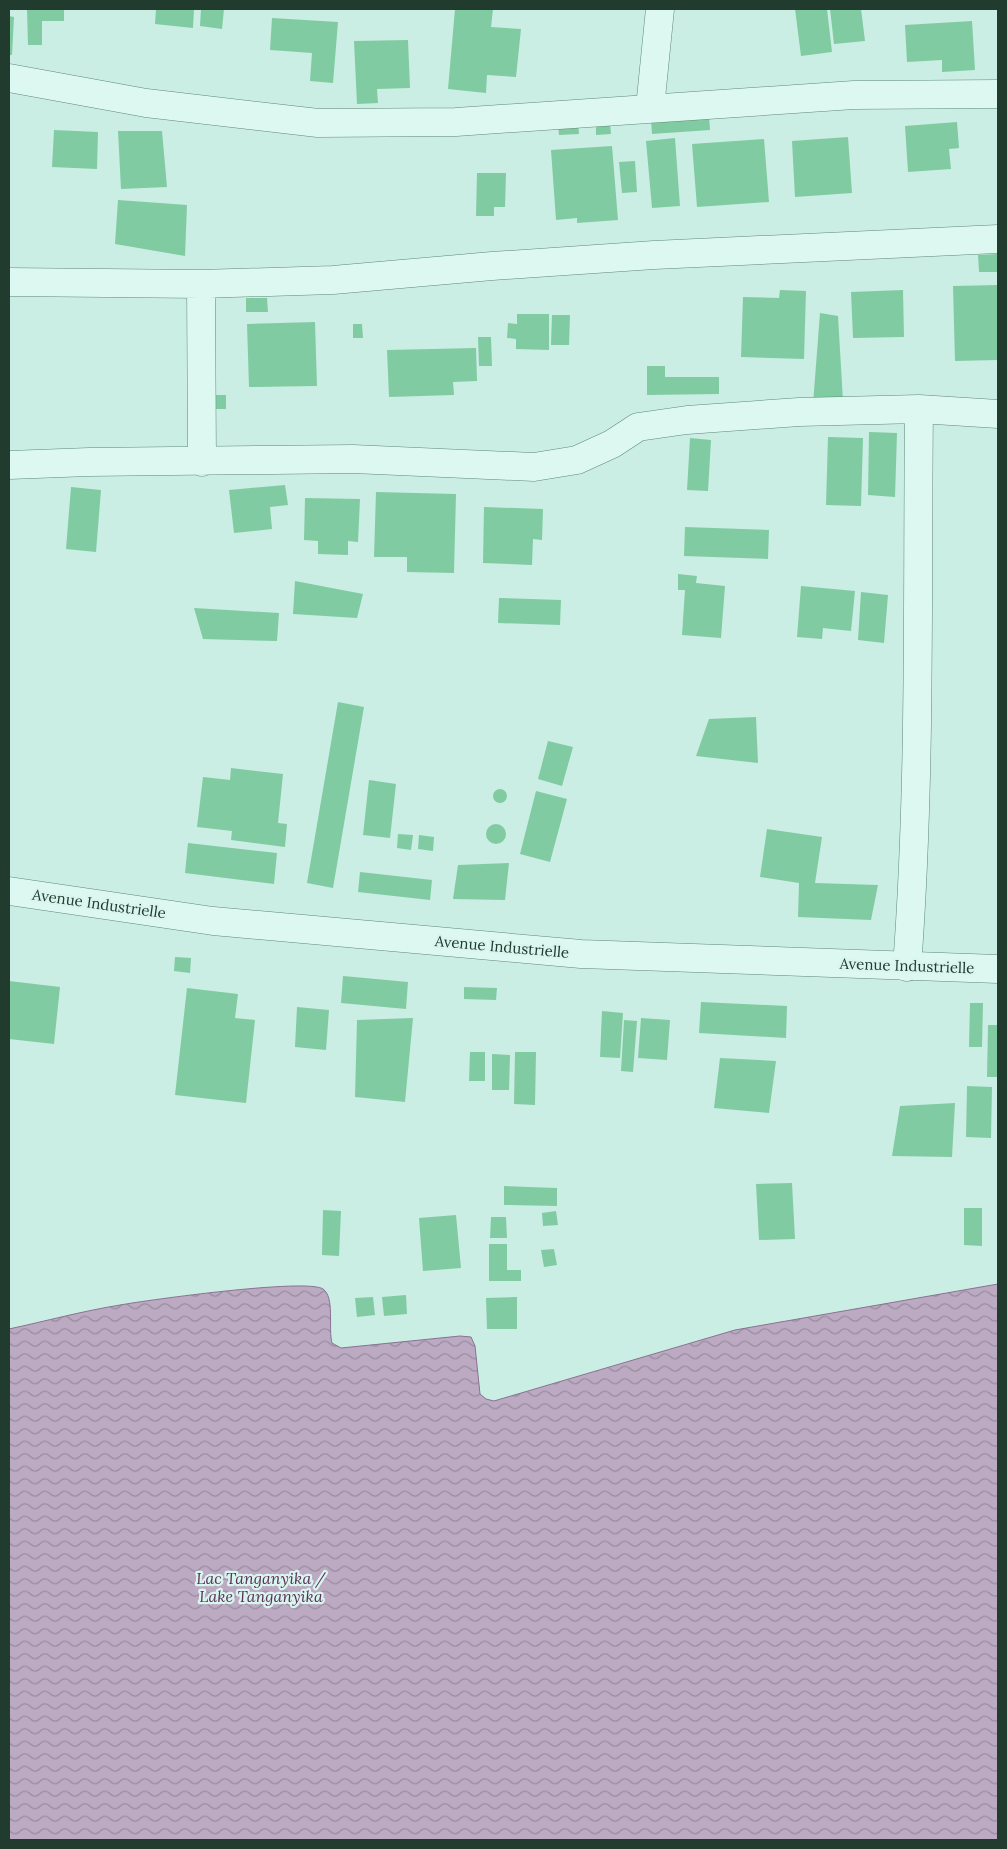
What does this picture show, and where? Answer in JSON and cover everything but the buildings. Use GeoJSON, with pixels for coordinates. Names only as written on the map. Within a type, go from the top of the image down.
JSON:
{"type":"FeatureCollection","features":[{"type":"Feature","properties":{"kind":"street"},"geometry":{"type":"LineString","coordinates":[[650,108],[660,9]]}},
{"type":"Feature","properties":{"kind":"street"},"geometry":{"type":"LineString","coordinates":[[9,78],[146,103],[318,123],[456,122],[854,95],[998,94]]}},
{"type":"Feature","properties":{"kind":"street"},"geometry":{"type":"LineString","coordinates":[[9,282],[201,284],[333,280],[492,266],[645,256],[998,240]]}},
{"type":"Feature","properties":{"kind":"street"},"geometry":{"type":"LineString","coordinates":[[201,284],[202,462]]}},
{"type":"Feature","properties":{"kind":"street"},"geometry":{"type":"LineString","coordinates":[[907,967],[911,910],[916,703],[919,409]]}},
{"type":"Feature","properties":{"kind":"street"},"geometry":{"type":"LineString","coordinates":[[9,465],[89,462],[353,459],[534,467],[577,460],[612,444],[638,427],[687,420],[799,412],[919,409],[998,414]]}},
{"type":"Feature","properties":{"kind":"street","name":"Avenue Industrielle"},"geometry":{"type":"LineString","coordinates":[[9,891],[213,921],[581,954],[998,969]]}},
{"type":"Feature","properties":{"kind":"water","name":"Lac Tanganyika / Lake Tanganyika"},"geometry":{"type":"Polygon","coordinates":[[[998,1284],[998,1840],[9,1840],[9,1329],[92,1310],[161,1299],[259,1288],[311,1286],[323,1289],[327,1293],[330,1306],[332,1343],[341,1348],[460,1336],[471,1337],[475,1346],[480,1394],[486,1399],[494,1401],[735,1330],[998,1284]]]}}]}
